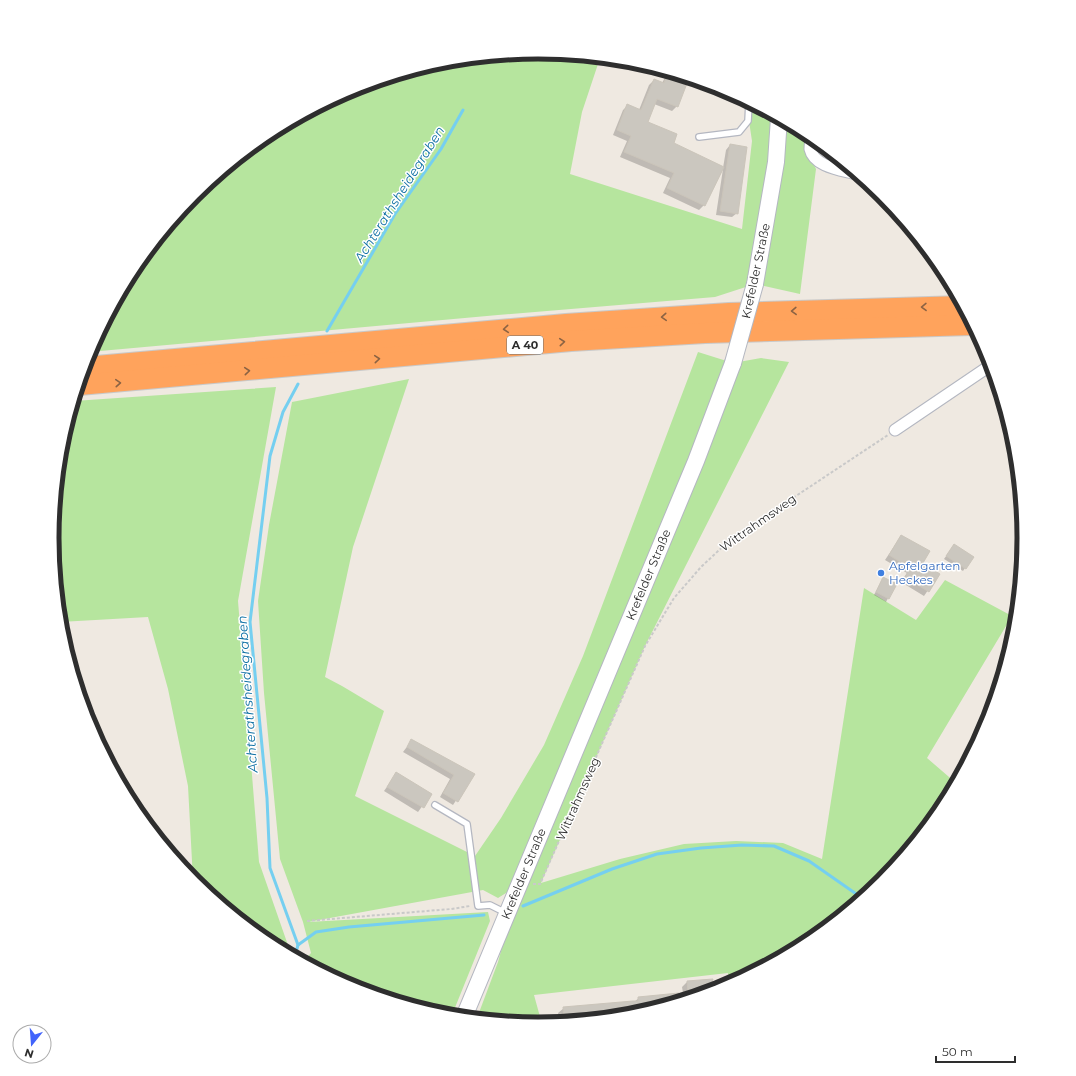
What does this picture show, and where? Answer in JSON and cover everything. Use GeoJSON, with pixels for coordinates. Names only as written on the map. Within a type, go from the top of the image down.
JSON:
{"type":"FeatureCollection","features":[{"type":"Feature","properties":{"kind":"highway","name":"A 40"},"geometry":{"type":"LineString","coordinates":[[91,365],[566,324],[729,313],[957,306]]}},
{"type":"Feature","properties":{"kind":"highway","name":"A 40"},"geometry":{"type":"LineString","coordinates":[[84,385],[571,341],[705,333],[968,325]]}},
{"type":"Feature","properties":{"kind":"main road","name":"Krefelder Straße"},"geometry":{"type":"LineString","coordinates":[[466,1012],[696,461],[733,363],[755,284],[776,162],[779,123]]}},
{"type":"Feature","properties":{"kind":"street"},"geometry":{"type":"LineString","coordinates":[[810,144],[810,149],[814,158],[824,164],[845,171]]}},
{"type":"Feature","properties":{"kind":"street"},"geometry":{"type":"LineString","coordinates":[[896,430],[986,368]]}},
{"type":"Feature","properties":{"kind":"lane"},"geometry":{"type":"LineString","coordinates":[[699,137],[739,132],[748,121],[749,107]]}},
{"type":"Feature","properties":{"kind":"lane"},"geometry":{"type":"LineString","coordinates":[[435,805],[467,824],[478,906],[490,905],[507,914]]}},
{"type":"Feature","properties":{"kind":"path","name":"Wittrahmsweg"},"geometry":{"type":"LineString","coordinates":[[519,884],[540,884],[645,646],[674,598],[701,566],[731,539],[896,430]]}},
{"type":"Feature","properties":{"kind":"path"},"geometry":{"type":"LineString","coordinates":[[307,921],[452,910],[478,906]]}},
{"type":"Feature","properties":{"kind":"green space"},"geometry":{"type":"Polygon","coordinates":[[[538,59],[598,63],[582,112],[570,174],[742,229],[752,141],[747,107],[778,123],[805,141],[805,147],[816,169],[800,294],[755,284],[715,297],[97,351],[123,298],[158,246],[199,199],[222,178],[246,158],[272,140],[326,108],[384,84],[414,75],[475,63],[507,60],[538,59]]]}},
{"type":"Feature","properties":{"kind":"green space"},"geometry":{"type":"Polygon","coordinates":[[[698,352],[733,363],[761,358],[789,362],[645,646],[541,883],[620,859],[684,844],[736,841],[783,843],[822,859],[864,588],[916,620],[945,580],[1011,615],[1010,619],[927,758],[952,780],[918,830],[877,877],[830,918],[777,953],[750,968],[728,978],[728,973],[534,995],[540,1017],[479,1013],[498,962],[519,885],[498,898],[483,890],[308,922],[488,912],[490,921],[454,1010],[414,1001],[384,992],[355,981],[307,958],[311,953],[303,922],[280,859],[264,693],[258,601],[269,525],[292,402],[409,379],[353,547],[325,677],[384,711],[355,796],[475,856],[501,818],[544,745],[583,656],[698,352]]]}},
{"type":"Feature","properties":{"kind":"green space"},"geometry":{"type":"Polygon","coordinates":[[[276,387],[238,601],[259,862],[289,947],[246,918],[192,870],[188,786],[168,689],[148,617],[66,622],[60,570],[63,478],[68,445],[79,401],[276,387]]]}},
{"type":"Feature","properties":{"kind":"building"},"geometry":{"type":"Polygon","coordinates":[[[666,76],[687,83],[678,107],[657,99],[648,122],[677,134],[674,143],[724,167],[705,206],[667,188],[674,173],[624,152],[631,136],[617,130],[627,104],[641,110],[654,79],[664,83],[666,76]]]}},
{"type":"Feature","properties":{"kind":"building"},"geometry":{"type":"Polygon","coordinates":[[[730,144],[747,147],[738,214],[720,211],[730,144]]]}},
{"type":"Feature","properties":{"kind":"building"},"geometry":{"type":"Polygon","coordinates":[[[901,535],[930,551],[923,563],[940,574],[929,592],[905,577],[910,568],[889,555],[901,535]]]}},
{"type":"Feature","properties":{"kind":"building"},"geometry":{"type":"Polygon","coordinates":[[[954,544],[974,557],[966,569],[946,556],[954,544]]]}},
{"type":"Feature","properties":{"kind":"building"},"geometry":{"type":"Polygon","coordinates":[[[883,577],[897,584],[889,599],[876,592],[883,577]]]}},
{"type":"Feature","properties":{"kind":"building"},"geometry":{"type":"Polygon","coordinates":[[[411,739],[475,774],[458,802],[443,793],[454,775],[407,747],[411,739]]]}},
{"type":"Feature","properties":{"kind":"building"},"geometry":{"type":"Polygon","coordinates":[[[396,772],[432,794],[424,808],[387,787],[396,772]]]}},
{"type":"Feature","properties":{"kind":"building"},"geometry":{"type":"Polygon","coordinates":[[[713,979],[712,983],[715,983],[693,992],[688,992],[687,981],[713,979]]]}},
{"type":"Feature","properties":{"kind":"building"},"geometry":{"type":"Polygon","coordinates":[[[679,993],[679,996],[631,1008],[601,1013],[564,1016],[563,1007],[638,1001],[638,997],[679,993]]]}},
{"type":"Feature","properties":{"kind":"waterway","name":"Achterathsheidegraben"},"geometry":{"type":"LineString","coordinates":[[327,331],[395,214],[441,149],[463,110]]}},
{"type":"Feature","properties":{"kind":"waterway","name":"Achterathsheidegraben"},"geometry":{"type":"LineString","coordinates":[[296,952],[298,945],[270,868],[267,798],[250,622],[270,456],[283,412],[298,384]]}},
{"type":"Feature","properties":{"kind":"waterway"},"geometry":{"type":"LineString","coordinates":[[523,906],[612,869],[657,854],[701,848],[742,845],[774,846],[809,861],[857,895]]}},
{"type":"Feature","properties":{"kind":"waterway"},"geometry":{"type":"LineString","coordinates":[[298,945],[316,932],[349,927],[484,915]]}},
{"type":"Feature","properties":{"kind":"place","name":"Apfelgarten Heckes"},"geometry":{"type":"Point","coordinates":[881,573]}}]}
